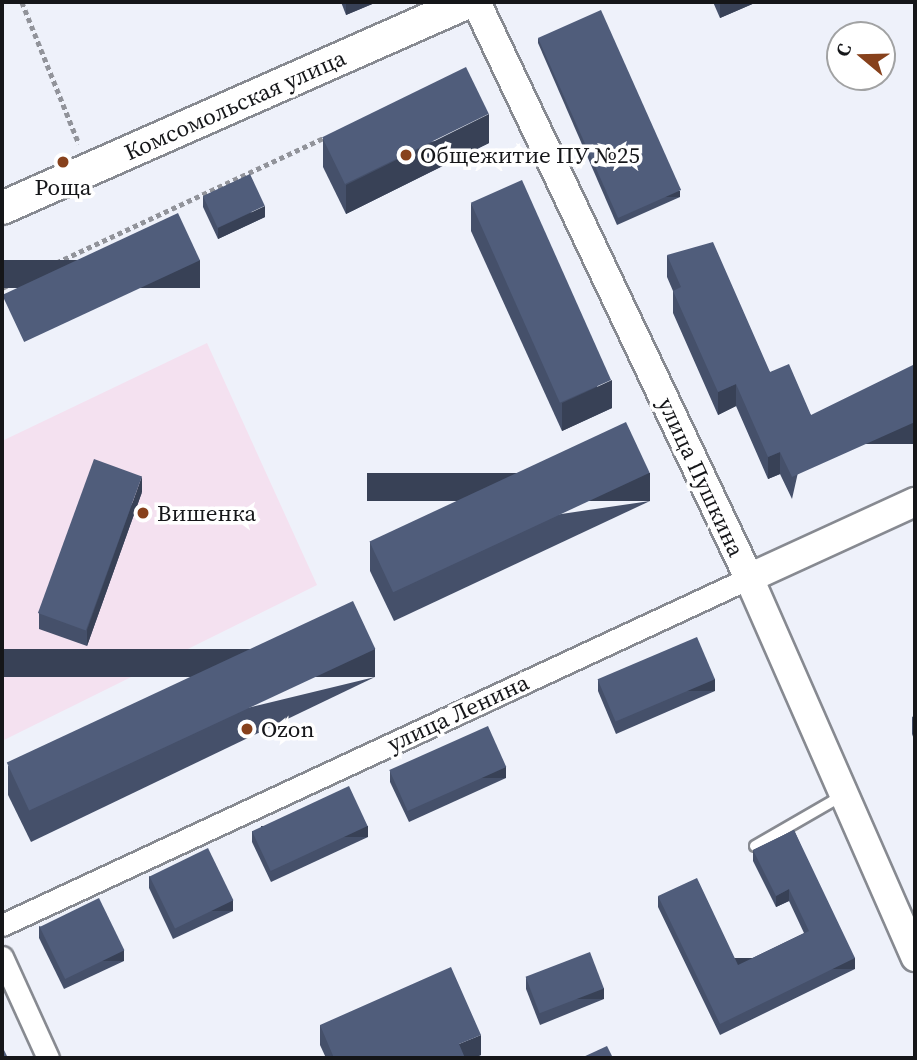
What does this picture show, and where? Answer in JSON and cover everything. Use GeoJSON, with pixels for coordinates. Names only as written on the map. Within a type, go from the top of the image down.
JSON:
{"type":"FeatureCollection","features":[{"type":"Feature","properties":{"kind":"main road","name":"Комсомольская улица"},"geometry":{"type":"LineString","coordinates":[[2,208],[468,2]]}},
{"type":"Feature","properties":{"kind":"street","name":"улица Пушкина"},"geometry":{"type":"LineString","coordinates":[[476,2],[749,578],[915,957]]}},
{"type":"Feature","properties":{"kind":"street","name":"улица Ленина"},"geometry":{"type":"LineString","coordinates":[[2,925],[915,502]]}},
{"type":"Feature","properties":{"kind":"street"},"geometry":{"type":"LineString","coordinates":[[2,957],[48,1058]]}},
{"type":"Feature","properties":{"kind":"lane"},"geometry":{"type":"LineString","coordinates":[[755,846],[832,801],[845,801]]}},
{"type":"Feature","properties":{"kind":"path"},"geometry":{"type":"LineString","coordinates":[[22,2],[80,145]]}},
{"type":"Feature","properties":{"kind":"path"},"geometry":{"type":"LineString","coordinates":[[2,287],[339,131]]}},
{"type":"Feature","properties":{"kind":"shaded area","name":"Вишенка"},"geometry":{"type":"Polygon","coordinates":[[[207,343],[317,585],[2,741],[2,441],[207,343]]]}},
{"type":"Feature","properties":{"kind":"building"},"geometry":{"type":"Polygon","coordinates":[[[601,10],[681,190],[618,218],[538,38],[601,10]]]}},
{"type":"Feature","properties":{"kind":"building"},"geometry":{"type":"Polygon","coordinates":[[[466,67],[489,114],[345,184],[322,137],[466,67]]]}},
{"type":"Feature","properties":{"kind":"building"},"geometry":{"type":"Polygon","coordinates":[[[250,174],[265,206],[218,228],[203,196],[250,174]]]}},
{"type":"Feature","properties":{"kind":"building"},"geometry":{"type":"Polygon","coordinates":[[[522,180],[611,380],[560,403],[471,203],[522,180]]]}},
{"type":"Feature","properties":{"kind":"building"},"geometry":{"type":"Polygon","coordinates":[[[178,213],[200,260],[24,342],[2,295],[178,213]]]}},
{"type":"Feature","properties":{"kind":"building"},"geometry":{"type":"Polygon","coordinates":[[[713,242],[770,372],[789,364],[811,415],[915,364],[915,422],[792,477],[780,452],[768,457],[736,384],[718,392],[673,291],[681,287],[667,255],[713,242]]]}},
{"type":"Feature","properties":{"kind":"building"},"geometry":{"type":"Polygon","coordinates":[[[626,422],[650,473],[393,592],[370,542],[626,422]]]}},
{"type":"Feature","properties":{"kind":"building"},"geometry":{"type":"Polygon","coordinates":[[[94,459],[142,476],[86,631],[38,613],[94,459]]]}},
{"type":"Feature","properties":{"kind":"building"},"geometry":{"type":"Polygon","coordinates":[[[353,601],[375,649],[29,810],[7,762],[353,601]]]}},
{"type":"Feature","properties":{"kind":"building"},"geometry":{"type":"Polygon","coordinates":[[[697,637],[715,679],[616,722],[598,679],[697,637]]]}},
{"type":"Feature","properties":{"kind":"building"},"geometry":{"type":"Polygon","coordinates":[[[488,726],[506,767],[408,811],[389,770],[488,726]]]}},
{"type":"Feature","properties":{"kind":"building"},"geometry":{"type":"Polygon","coordinates":[[[349,786],[368,826],[271,871],[252,831],[349,786]]]}},
{"type":"Feature","properties":{"kind":"building"},"geometry":{"type":"Polygon","coordinates":[[[794,830],[855,958],[720,1024],[658,896],[697,878],[738,965],[809,931],[789,889],[776,896],[753,850],[794,830]]]}},
{"type":"Feature","properties":{"kind":"building"},"geometry":{"type":"Polygon","coordinates":[[[208,848],[233,900],[175,929],[150,876],[208,848]]]}},
{"type":"Feature","properties":{"kind":"building"},"geometry":{"type":"Polygon","coordinates":[[[99,898],[124,950],[65,979],[40,927],[99,898]]]}},
{"type":"Feature","properties":{"kind":"building"},"geometry":{"type":"Polygon","coordinates":[[[590,952],[604,988],[540,1013],[526,977],[590,952]]]}},
{"type":"Feature","properties":{"kind":"building"},"geometry":{"type":"Polygon","coordinates":[[[451,967],[481,1035],[459,1044],[465,1058],[334,1058],[320,1025],[451,967]]]}},
{"type":"Feature","properties":{"kind":"building"},"geometry":{"type":"Polygon","coordinates":[[[2,1046],[8,1058],[2,1058],[2,1046]]]}},
{"type":"Feature","properties":{"kind":"building"},"geometry":{"type":"Polygon","coordinates":[[[607,1046],[613,1058],[581,1058],[607,1046]]]}},
{"type":"Feature","properties":{"kind":"place","name":"Общежитие ПУ №25"},"geometry":{"type":"Point","coordinates":[406,155]}},
{"type":"Feature","properties":{"kind":"place","name":"Роща"},"geometry":{"type":"Point","coordinates":[63,162]}},
{"type":"Feature","properties":{"kind":"place","name":"Вишенка"},"geometry":{"type":"Point","coordinates":[143,513]}},
{"type":"Feature","properties":{"kind":"place","name":"Ozon"},"geometry":{"type":"Point","coordinates":[247,729]}}]}
